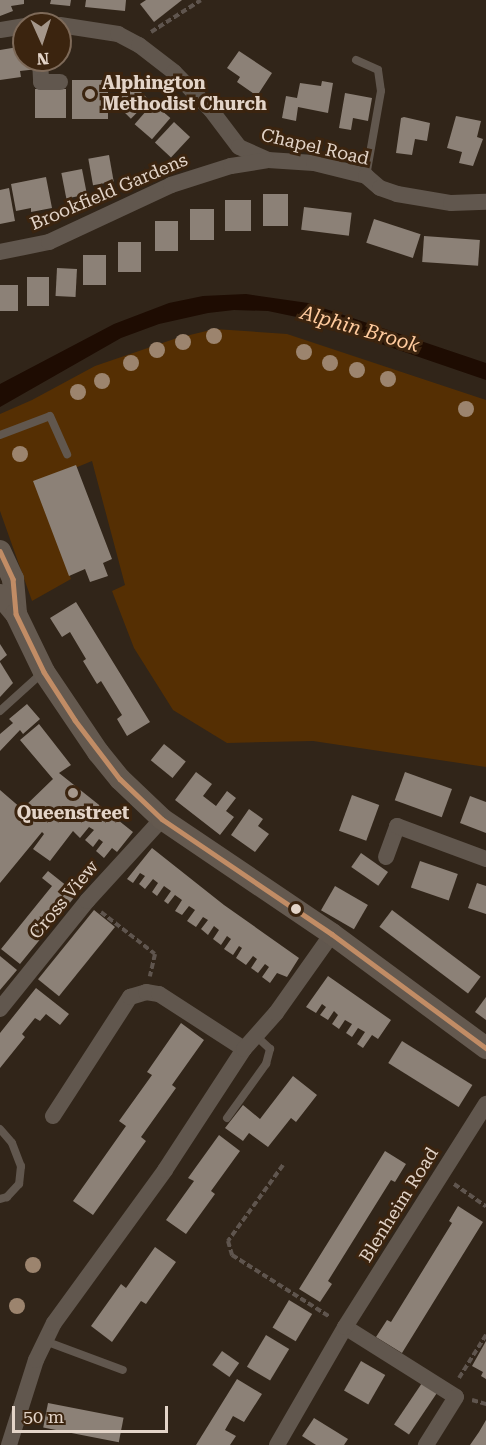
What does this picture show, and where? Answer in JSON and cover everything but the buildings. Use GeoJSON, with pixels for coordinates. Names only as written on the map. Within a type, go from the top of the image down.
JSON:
{"type":"FeatureCollection","features":[{"type":"Feature","properties":{"kind":"main road"},"geometry":{"type":"LineString","coordinates":[[0,551],[13,579],[16,614]]}},
{"type":"Feature","properties":{"kind":"main road"},"geometry":{"type":"LineString","coordinates":[[0,595],[16,614],[44,672],[98,752],[120,779],[162,819],[234,870],[332,934],[486,1047]]}},
{"type":"Feature","properties":{"kind":"street","name":"Chapel Road"},"geometry":{"type":"LineString","coordinates":[[72,26],[118,34],[139,45],[174,72],[211,110],[238,147],[268,160],[314,163],[366,176],[380,188],[397,194],[451,203],[486,202]]}},
{"type":"Feature","properties":{"kind":"street"},"geometry":{"type":"LineString","coordinates":[[41,72],[41,82],[60,82]]}},
{"type":"Feature","properties":{"kind":"street","name":"Brookfield Gardens"},"geometry":{"type":"LineString","coordinates":[[0,252],[49,242],[171,185],[231,166],[268,160]]}},
{"type":"Feature","properties":{"kind":"street","name":"Cross View"},"geometry":{"type":"LineString","coordinates":[[0,1009],[87,901],[162,819]]}},
{"type":"Feature","properties":{"kind":"street"},"geometry":{"type":"LineString","coordinates":[[386,857],[397,826],[486,859]]}},
{"type":"Feature","properties":{"kind":"street"},"geometry":{"type":"LineString","coordinates":[[9,1445],[45,1341],[54,1323],[165,1170],[244,1049],[276,1013],[332,934]]}},
{"type":"Feature","properties":{"kind":"street"},"geometry":{"type":"LineString","coordinates":[[53,1116],[130,997],[146,992],[168,999],[244,1049]]}},
{"type":"Feature","properties":{"kind":"street","name":"Blenheim Road"},"geometry":{"type":"LineString","coordinates":[[277,1445],[345,1327],[486,1104]]}},
{"type":"Feature","properties":{"kind":"street"},"geometry":{"type":"LineString","coordinates":[[345,1327],[456,1397],[426,1445]]}},
{"type":"Feature","properties":{"kind":"lane"},"geometry":{"type":"LineString","coordinates":[[356,60],[378,70],[381,91],[366,176]]}},
{"type":"Feature","properties":{"kind":"lane"},"geometry":{"type":"LineString","coordinates":[[0,435],[50,416],[67,454]]}},
{"type":"Feature","properties":{"kind":"lane"},"geometry":{"type":"LineString","coordinates":[[0,711],[44,672]]}},
{"type":"Feature","properties":{"kind":"lane"},"geometry":{"type":"LineString","coordinates":[[227,1118],[266,1064],[270,1049],[255,1034]]}},
{"type":"Feature","properties":{"kind":"lane"},"geometry":{"type":"LineString","coordinates":[[0,1129],[12,1143],[21,1166],[19,1184],[6,1197],[0,1199]]}},
{"type":"Feature","properties":{"kind":"lane"},"geometry":{"type":"LineString","coordinates":[[45,1341],[123,1370]]}},
{"type":"Feature","properties":{"kind":"path"},"geometry":{"type":"LineString","coordinates":[[139,45],[152,31],[201,0]]}},
{"type":"Feature","properties":{"kind":"path"},"geometry":{"type":"LineString","coordinates":[[87,901],[155,954],[146,992]]}},
{"type":"Feature","properties":{"kind":"path"},"geometry":{"type":"LineString","coordinates":[[283,1165],[228,1241],[232,1255],[345,1327]]}},
{"type":"Feature","properties":{"kind":"path"},"geometry":{"type":"LineString","coordinates":[[441,1175],[486,1206]]}},
{"type":"Feature","properties":{"kind":"path"},"geometry":{"type":"LineString","coordinates":[[450,1393],[486,1335]]}},
{"type":"Feature","properties":{"kind":"shaded area"},"geometry":{"type":"Polygon","coordinates":[[[215,329],[287,334],[486,400],[486,767],[313,741],[227,743],[173,710],[134,648],[112,591],[125,585],[92,461],[36,484],[71,579],[32,601],[0,511],[0,414],[32,400],[95,366],[177,338],[215,329]]]}},
{"type":"Feature","properties":{"kind":"water","name":"Alphin Brook"},"geometry":{"type":"Polygon","coordinates":[[[246,294],[308,303],[486,363],[486,380],[311,320],[268,311],[234,310],[208,313],[159,324],[121,338],[0,407],[0,384],[114,324],[169,303],[203,296],[246,294]]]}},
{"type":"Feature","properties":{"kind":"transit line"},"geometry":{"type":"LineString","coordinates":[[0,551],[13,579],[16,614],[44,672],[75,720],[120,779],[162,819],[332,934],[486,1048]]}},
{"type":"Feature","properties":{"kind":"place","name":"Alphington Methodist Church"},"geometry":{"type":"Point","coordinates":[90,94]}},
{"type":"Feature","properties":{"kind":"place","name":"Queenstreet"},"geometry":{"type":"Point","coordinates":[73,793]}}]}
